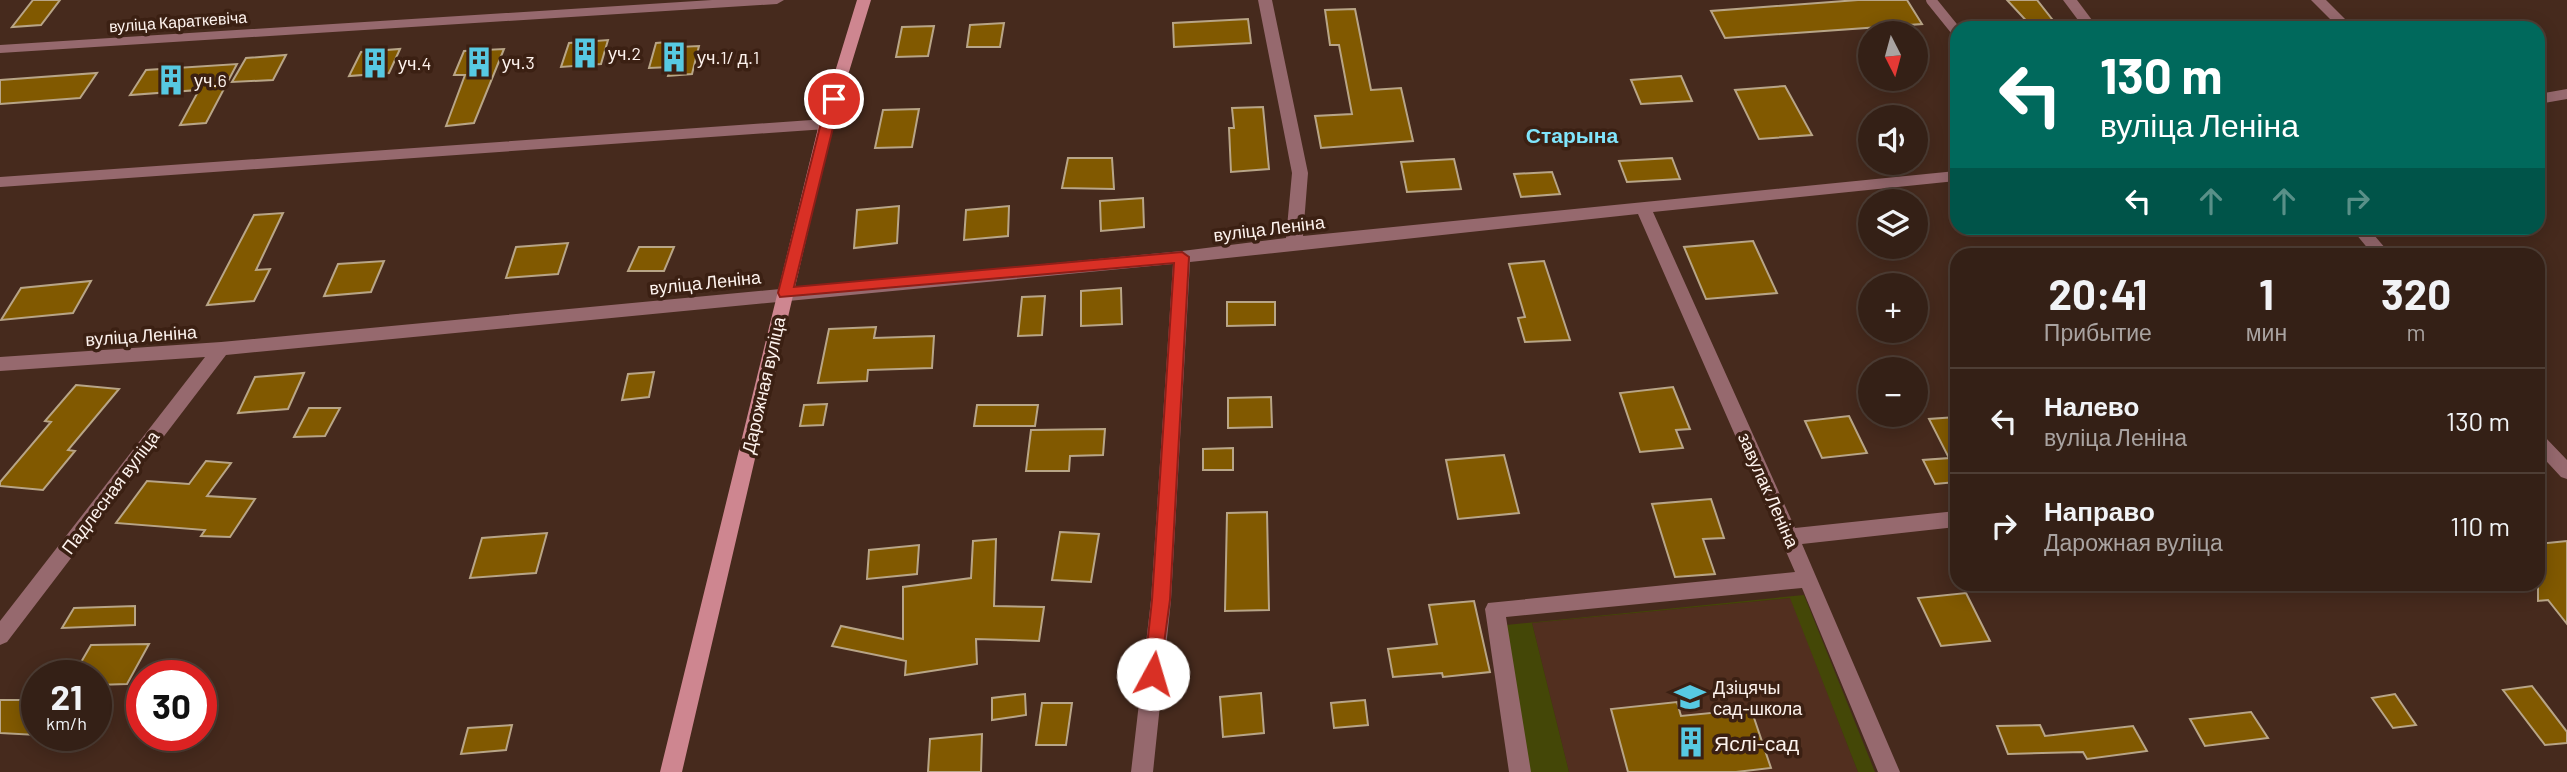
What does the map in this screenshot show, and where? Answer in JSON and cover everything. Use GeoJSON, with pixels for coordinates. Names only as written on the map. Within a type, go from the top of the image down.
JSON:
{"type":"FeatureCollection","features":[{"type":"Feature","properties":{"kind":"main road","name":"Дарожная вуліца"},"geometry":{"type":"LineString","coordinates":[[671,772],[826,124],[863,0]]}},
{"type":"Feature","properties":{"kind":"street","name":"вуліца Караткевіча"},"geometry":{"type":"LineString","coordinates":[[0,49],[778,0]]}},
{"type":"Feature","properties":{"kind":"street"},"geometry":{"type":"LineString","coordinates":[[1265,0],[1300,173],[1294,243]]}},
{"type":"Feature","properties":{"kind":"street"},"geometry":{"type":"LineString","coordinates":[[2070,0],[2086,21]]}},
{"type":"Feature","properties":{"kind":"street"},"geometry":{"type":"LineString","coordinates":[[2318,0],[2340,21]]}},
{"type":"Feature","properties":{"kind":"street"},"geometry":{"type":"LineString","coordinates":[[2545,98],[2567,94]]}},
{"type":"Feature","properties":{"kind":"street","name":"вуліца Леніна"},"geometry":{"type":"LineString","coordinates":[[0,364],[221,349],[1182,257],[1294,243],[1950,177]]}},
{"type":"Feature","properties":{"kind":"street","name":"завулак Леніна"},"geometry":{"type":"LineString","coordinates":[[1644,209],[1790,537],[1889,772]]}},
{"type":"Feature","properties":{"kind":"street"},"geometry":{"type":"LineString","coordinates":[[1142,772],[1161,600],[1182,257]]}},
{"type":"Feature","properties":{"kind":"street","name":"Падлесная вуліца"},"geometry":{"type":"LineString","coordinates":[[0,636],[221,349]]}},
{"type":"Feature","properties":{"kind":"street"},"geometry":{"type":"LineString","coordinates":[[2545,448],[2567,472]]}},
{"type":"Feature","properties":{"kind":"street"},"geometry":{"type":"LineString","coordinates":[[1790,537],[1950,520]]}},
{"type":"Feature","properties":{"kind":"street"},"geometry":{"type":"LineString","coordinates":[[1520,772],[1496,609],[1808,579]]}},
{"type":"Feature","properties":{"kind":"lane"},"geometry":{"type":"LineString","coordinates":[[1931,0],[1950,24]]}},
{"type":"Feature","properties":{"kind":"lane"},"geometry":{"type":"LineString","coordinates":[[0,182],[826,124]]}},
{"type":"Feature","properties":{"kind":"shaded area"},"geometry":{"type":"Polygon","coordinates":[[[1804,595],[1875,772],[1858,772],[1790,598],[1532,623],[1569,772],[1529,772],[1506,625],[1804,595]]]}},
{"type":"Feature","properties":{"kind":"shaded area","name":"Дзіцячы сад-школа"},"geometry":{"type":"Polygon","coordinates":[[[1791,598],[1858,772],[1569,772],[1532,623],[1791,598]]]}},
{"type":"Feature","properties":{"kind":"building"},"geometry":{"type":"Polygon","coordinates":[[[33,0],[60,0],[41,25],[12,27],[33,0]]]}},
{"type":"Feature","properties":{"kind":"building"},"geometry":{"type":"Polygon","coordinates":[[[1858,0],[1907,0],[1920,21],[1858,21],[1858,29],[1725,38],[1711,11],[1858,0]]]}},
{"type":"Feature","properties":{"kind":"building"},"geometry":{"type":"Polygon","coordinates":[[[2007,0],[2037,0],[2054,21],[2026,21],[2007,0]]]}},
{"type":"Feature","properties":{"kind":"building"},"geometry":{"type":"Polygon","coordinates":[[[1355,9],[1371,90],[1401,88],[1413,141],[1321,148],[1315,116],[1352,114],[1339,45],[1330,45],[1325,10],[1355,9]]]}},
{"type":"Feature","properties":{"kind":"building"},"geometry":{"type":"Polygon","coordinates":[[[1248,19],[1251,43],[1174,47],[1173,23],[1248,19]]]}},
{"type":"Feature","properties":{"kind":"building"},"geometry":{"type":"Polygon","coordinates":[[[1004,23],[1000,47],[967,47],[970,25],[1004,23]]]}},
{"type":"Feature","properties":{"kind":"building"},"geometry":{"type":"Polygon","coordinates":[[[934,26],[928,56],[896,57],[902,27],[934,26]]]}},
{"type":"Feature","properties":{"kind":"building","name":"уч.2"},"geometry":{"type":"Polygon","coordinates":[[[608,40],[601,64],[561,67],[569,43],[608,40]]]}},
{"type":"Feature","properties":{"kind":"building","name":"уч.1/ д.1"},"geometry":{"type":"Polygon","coordinates":[[[681,41],[679,47],[699,46],[692,74],[668,76],[671,67],[649,68],[656,43],[681,41]]]}},
{"type":"Feature","properties":{"kind":"building","name":"уч.4"},"geometry":{"type":"Polygon","coordinates":[[[400,49],[389,73],[349,76],[361,52],[400,49]]]}},
{"type":"Feature","properties":{"kind":"building"},"geometry":{"type":"Polygon","coordinates":[[[504,49],[474,123],[446,126],[465,75],[454,75],[464,51],[504,49]]]}},
{"type":"Feature","properties":{"kind":"building"},"geometry":{"type":"Polygon","coordinates":[[[286,55],[273,80],[232,82],[246,58],[286,55]]]}},
{"type":"Feature","properties":{"kind":"building"},"geometry":{"type":"Polygon","coordinates":[[[237,64],[206,123],[180,125],[199,90],[130,95],[146,70],[237,64]]]}},
{"type":"Feature","properties":{"kind":"building"},"geometry":{"type":"Polygon","coordinates":[[[97,73],[80,98],[0,104],[0,80],[97,73]]]}},
{"type":"Feature","properties":{"kind":"building"},"geometry":{"type":"Polygon","coordinates":[[[1681,76],[1692,101],[1641,104],[1631,80],[1681,76]]]}},
{"type":"Feature","properties":{"kind":"building"},"geometry":{"type":"Polygon","coordinates":[[[1785,86],[1812,135],[1759,139],[1735,90],[1785,86]]]}},
{"type":"Feature","properties":{"kind":"building"},"geometry":{"type":"Polygon","coordinates":[[[1263,107],[1269,169],[1231,172],[1229,128],[1234,128],[1232,108],[1263,107]]]}},
{"type":"Feature","properties":{"kind":"building"},"geometry":{"type":"Polygon","coordinates":[[[919,109],[912,147],[875,148],[883,110],[919,109]]]}},
{"type":"Feature","properties":{"kind":"building"},"geometry":{"type":"Polygon","coordinates":[[[1068,158],[1112,158],[1114,189],[1062,188],[1068,158]]]}},
{"type":"Feature","properties":{"kind":"building"},"geometry":{"type":"Polygon","coordinates":[[[1672,158],[1680,179],[1627,182],[1619,161],[1672,158]]]}},
{"type":"Feature","properties":{"kind":"building"},"geometry":{"type":"Polygon","coordinates":[[[1454,159],[1461,189],[1407,192],[1401,162],[1454,159]]]}},
{"type":"Feature","properties":{"kind":"building"},"geometry":{"type":"Polygon","coordinates":[[[1552,172],[1560,194],[1521,197],[1514,174],[1552,172]]]}},
{"type":"Feature","properties":{"kind":"building"},"geometry":{"type":"Polygon","coordinates":[[[1143,198],[1144,227],[1101,231],[1100,201],[1143,198]]]}},
{"type":"Feature","properties":{"kind":"building"},"geometry":{"type":"Polygon","coordinates":[[[899,206],[897,243],[854,248],[857,210],[899,206]]]}},
{"type":"Feature","properties":{"kind":"building"},"geometry":{"type":"Polygon","coordinates":[[[1009,206],[1008,236],[964,240],[966,210],[1009,206]]]}},
{"type":"Feature","properties":{"kind":"building"},"geometry":{"type":"Polygon","coordinates":[[[283,213],[256,270],[270,269],[254,301],[207,305],[254,215],[283,213]]]}},
{"type":"Feature","properties":{"kind":"building"},"geometry":{"type":"Polygon","coordinates":[[[1753,241],[1777,293],[1706,299],[1684,247],[1753,241]]]}},
{"type":"Feature","properties":{"kind":"building"},"geometry":{"type":"Polygon","coordinates":[[[568,243],[558,274],[506,278],[516,247],[568,243]]]}},
{"type":"Feature","properties":{"kind":"building"},"geometry":{"type":"Polygon","coordinates":[[[639,247],[674,247],[664,271],[628,271],[639,247]]]}},
{"type":"Feature","properties":{"kind":"building"},"geometry":{"type":"Polygon","coordinates":[[[384,261],[371,292],[324,296],[338,264],[384,261]]]}},
{"type":"Feature","properties":{"kind":"building"},"geometry":{"type":"Polygon","coordinates":[[[1544,261],[1570,340],[1525,342],[1518,318],[1525,317],[1509,264],[1544,261]]]}},
{"type":"Feature","properties":{"kind":"building"},"geometry":{"type":"Polygon","coordinates":[[[91,281],[73,313],[1,320],[21,288],[91,281]]]}},
{"type":"Feature","properties":{"kind":"building"},"geometry":{"type":"Polygon","coordinates":[[[1121,288],[1122,324],[1081,326],[1081,291],[1121,288]]]}},
{"type":"Feature","properties":{"kind":"building"},"geometry":{"type":"Polygon","coordinates":[[[1045,296],[1042,335],[1018,336],[1022,297],[1045,296]]]}},
{"type":"Feature","properties":{"kind":"building"},"geometry":{"type":"Polygon","coordinates":[[[1227,302],[1275,302],[1275,325],[1227,326],[1227,302]]]}},
{"type":"Feature","properties":{"kind":"building"},"geometry":{"type":"Polygon","coordinates":[[[876,327],[874,338],[934,336],[932,368],[868,370],[867,381],[818,383],[829,329],[876,327]]]}},
{"type":"Feature","properties":{"kind":"building"},"geometry":{"type":"Polygon","coordinates":[[[654,372],[649,397],[622,400],[628,374],[654,372]]]}},
{"type":"Feature","properties":{"kind":"building"},"geometry":{"type":"Polygon","coordinates":[[[304,373],[288,409],[238,413],[255,377],[304,373]]]}},
{"type":"Feature","properties":{"kind":"building"},"geometry":{"type":"Polygon","coordinates":[[[76,385],[119,389],[68,450],[75,451],[43,490],[0,486],[0,482],[51,422],[45,421],[76,385]]]}},
{"type":"Feature","properties":{"kind":"building"},"geometry":{"type":"Polygon","coordinates":[[[1673,387],[1690,429],[1676,430],[1683,448],[1640,452],[1620,393],[1673,387]]]}},
{"type":"Feature","properties":{"kind":"building"},"geometry":{"type":"Polygon","coordinates":[[[1271,397],[1272,427],[1228,428],[1228,398],[1271,397]]]}},
{"type":"Feature","properties":{"kind":"building"},"geometry":{"type":"Polygon","coordinates":[[[827,404],[823,425],[800,426],[804,405],[827,404]]]}},
{"type":"Feature","properties":{"kind":"building"},"geometry":{"type":"Polygon","coordinates":[[[977,405],[1038,405],[1035,426],[974,426],[977,405]]]}},
{"type":"Feature","properties":{"kind":"building"},"geometry":{"type":"Polygon","coordinates":[[[309,408],[340,408],[325,436],[294,437],[309,408]]]}},
{"type":"Feature","properties":{"kind":"building"},"geometry":{"type":"Polygon","coordinates":[[[1849,416],[1867,453],[1822,458],[1805,421],[1849,416]]]}},
{"type":"Feature","properties":{"kind":"building"},"geometry":{"type":"Polygon","coordinates":[[[1950,417],[1950,483],[1935,484],[1923,460],[1949,458],[1929,419],[1950,417]]]}},
{"type":"Feature","properties":{"kind":"building"},"geometry":{"type":"Polygon","coordinates":[[[1105,429],[1103,455],[1070,456],[1069,471],[1026,471],[1031,430],[1105,429]]]}},
{"type":"Feature","properties":{"kind":"building"},"geometry":{"type":"Polygon","coordinates":[[[1233,448],[1233,470],[1203,470],[1203,449],[1233,448]]]}},
{"type":"Feature","properties":{"kind":"building"},"geometry":{"type":"Polygon","coordinates":[[[1504,455],[1519,513],[1458,519],[1446,460],[1504,455]]]}},
{"type":"Feature","properties":{"kind":"building"},"geometry":{"type":"Polygon","coordinates":[[[206,461],[231,463],[207,496],[255,499],[230,537],[201,536],[205,530],[116,523],[147,481],[189,484],[206,461]]]}},
{"type":"Feature","properties":{"kind":"building"},"geometry":{"type":"Polygon","coordinates":[[[1711,499],[1724,538],[1703,539],[1715,574],[1675,577],[1652,504],[1711,499]]]}},
{"type":"Feature","properties":{"kind":"building"},"geometry":{"type":"Polygon","coordinates":[[[1267,512],[1269,610],[1225,611],[1227,513],[1267,512]]]}},
{"type":"Feature","properties":{"kind":"building"},"geometry":{"type":"Polygon","coordinates":[[[1060,532],[1099,534],[1091,582],[1052,580],[1060,532]]]}},
{"type":"Feature","properties":{"kind":"building"},"geometry":{"type":"Polygon","coordinates":[[[547,533],[536,573],[470,578],[482,538],[547,533]]]}},
{"type":"Feature","properties":{"kind":"building"},"geometry":{"type":"Polygon","coordinates":[[[996,539],[994,606],[1044,607],[1039,641],[976,639],[977,664],[905,675],[906,661],[832,646],[841,626],[903,639],[903,587],[971,578],[973,541],[996,539]]]}},
{"type":"Feature","properties":{"kind":"building"},"geometry":{"type":"Polygon","coordinates":[[[2567,541],[2567,624],[2548,600],[2538,601],[2538,591],[2545,591],[2545,543],[2567,541]]]}},
{"type":"Feature","properties":{"kind":"building"},"geometry":{"type":"Polygon","coordinates":[[[919,545],[917,574],[867,579],[869,550],[919,545]]]}},
{"type":"Feature","properties":{"kind":"building"},"geometry":{"type":"Polygon","coordinates":[[[1966,593],[1990,641],[1941,646],[1918,598],[1966,593]]]}},
{"type":"Feature","properties":{"kind":"building"},"geometry":{"type":"Polygon","coordinates":[[[1474,601],[1490,672],[1443,677],[1442,673],[1393,677],[1388,649],[1437,644],[1429,605],[1474,601]]]}},
{"type":"Feature","properties":{"kind":"building"},"geometry":{"type":"Polygon","coordinates":[[[135,606],[135,625],[62,628],[74,608],[135,606]]]}},
{"type":"Feature","properties":{"kind":"building"},"geometry":{"type":"Polygon","coordinates":[[[149,644],[140,660],[126,660],[126,684],[112,684],[112,660],[82,660],[91,645],[149,644]]]}},
{"type":"Feature","properties":{"kind":"building"},"geometry":{"type":"Polygon","coordinates":[[[2532,686],[2567,732],[2567,743],[2545,745],[2503,690],[2532,686]]]}},
{"type":"Feature","properties":{"kind":"building"},"geometry":{"type":"Polygon","coordinates":[[[1261,693],[1264,733],[1223,737],[1220,697],[1261,693]]]}},
{"type":"Feature","properties":{"kind":"building"},"geometry":{"type":"Polygon","coordinates":[[[1025,694],[1026,715],[992,720],[992,698],[1025,694]]]}},
{"type":"Feature","properties":{"kind":"building"},"geometry":{"type":"Polygon","coordinates":[[[2395,694],[2416,725],[2393,728],[2372,698],[2395,694]]]}},
{"type":"Feature","properties":{"kind":"building"},"geometry":{"type":"Polygon","coordinates":[[[0,700],[21,700],[21,734],[0,733],[0,700]]]}},
{"type":"Feature","properties":{"kind":"building"},"geometry":{"type":"Polygon","coordinates":[[[1365,700],[1368,725],[1334,728],[1331,703],[1365,700]]]}},
{"type":"Feature","properties":{"kind":"building","name":"Яслі-сад"},"geometry":{"type":"Polygon","coordinates":[[[1677,702],[1681,716],[1751,709],[1771,768],[1736,772],[1628,772],[1611,709],[1677,702]]]}},
{"type":"Feature","properties":{"kind":"building"},"geometry":{"type":"Polygon","coordinates":[[[1042,703],[1072,703],[1066,745],[1036,745],[1042,703]]]}},
{"type":"Feature","properties":{"kind":"building"},"geometry":{"type":"Polygon","coordinates":[[[2251,712],[2268,738],[2205,746],[2190,719],[2251,712]]]}},
{"type":"Feature","properties":{"kind":"building"},"geometry":{"type":"Polygon","coordinates":[[[512,725],[506,750],[461,754],[468,728],[512,725]]]}},
{"type":"Feature","properties":{"kind":"building"},"geometry":{"type":"Polygon","coordinates":[[[2040,725],[2045,736],[2133,726],[2147,751],[2087,759],[2083,752],[2008,754],[1997,726],[2040,725]]]}},
{"type":"Feature","properties":{"kind":"building"},"geometry":{"type":"Polygon","coordinates":[[[982,734],[981,772],[928,772],[930,739],[982,734]]]}},
{"type":"Feature","properties":{"kind":"place","name":"уч.2"},"geometry":{"type":"Point","coordinates":[585,53]}},
{"type":"Feature","properties":{"kind":"place","name":"уч.1/ д.1"},"geometry":{"type":"Point","coordinates":[674,57]}},
{"type":"Feature","properties":{"kind":"place","name":"уч.3"},"geometry":{"type":"Point","coordinates":[479,62]}},
{"type":"Feature","properties":{"kind":"place","name":"уч.4"},"geometry":{"type":"Point","coordinates":[375,63]}},
{"type":"Feature","properties":{"kind":"place","name":"уч.6"},"geometry":{"type":"Point","coordinates":[171,80]}},
{"type":"Feature","properties":{"kind":"place","name":"Дзіцячы сад-школа"},"geometry":{"type":"Point","coordinates":[1690,697]}},
{"type":"Feature","properties":{"kind":"place","name":"Яслі-сад"},"geometry":{"type":"Point","coordinates":[1691,742]}},
{"type":"Feature","properties":{"kind":"district","name":"Старына"},"geometry":{"type":"Point","coordinates":[1572,134]}},
{"type":"Feature","properties":{"kind":"route"},"geometry":{"type":"LineString","coordinates":[[834,99],[785,293],[1182,257],[1161,600],[1153,674]]}}]}
